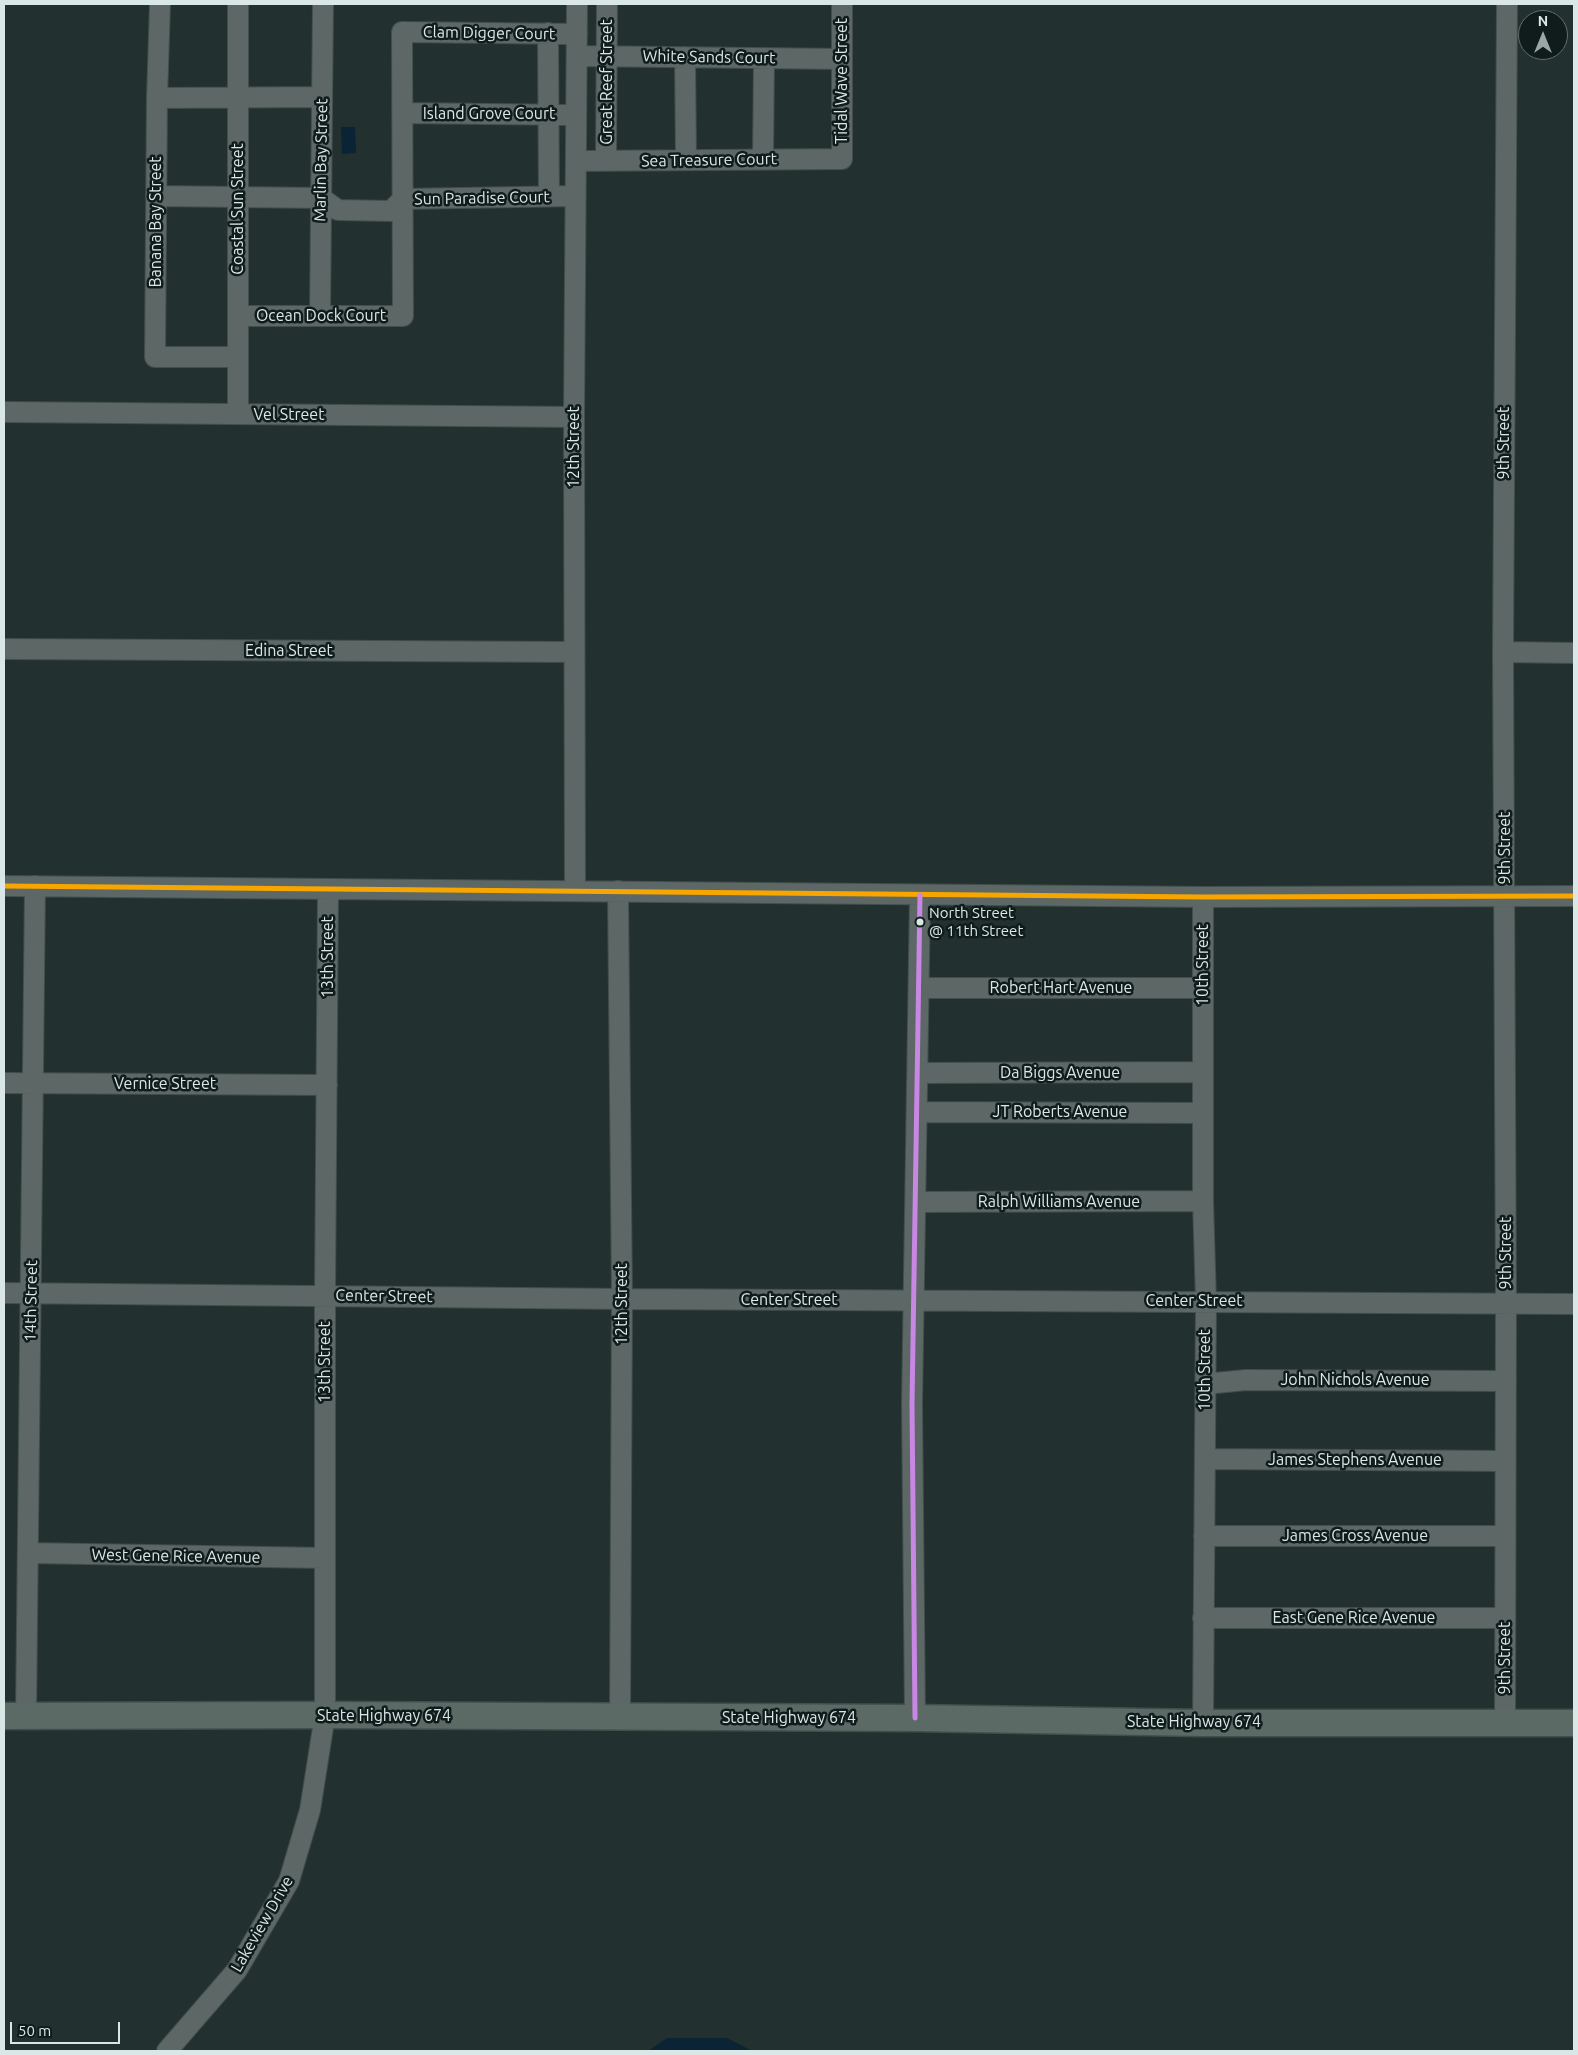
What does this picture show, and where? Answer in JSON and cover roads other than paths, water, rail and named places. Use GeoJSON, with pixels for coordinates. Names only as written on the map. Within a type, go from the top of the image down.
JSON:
{"type":"FeatureCollection","features":[{"type":"Feature","properties":{"kind":"main road","name":"State Highway 674"},"geometry":{"type":"LineString","coordinates":[[15,1716],[325,1715],[915,1718],[1202,1723],[1574,1723]]}},
{"type":"Feature","properties":{"kind":"street","name":"Banana Bay Street"},"geometry":{"type":"LineString","coordinates":[[160,4],[157,98],[155,357],[238,357]]}},
{"type":"Feature","properties":{"kind":"street","name":"Coastal Sun Street"},"geometry":{"type":"LineString","coordinates":[[238,4],[238,414]]}},
{"type":"Feature","properties":{"kind":"street","name":"Marlin Bay Street"},"geometry":{"type":"LineString","coordinates":[[320,316],[323,4]]}},
{"type":"Feature","properties":{"kind":"street","name":"12th Street"},"geometry":{"type":"LineString","coordinates":[[575,891],[574,417],[577,4]]}},
{"type":"Feature","properties":{"kind":"street","name":"Great Reef Street"},"geometry":{"type":"LineString","coordinates":[[606,161],[607,4]]}},
{"type":"Feature","properties":{"kind":"street","name":"Tidal Wave Street"},"geometry":{"type":"LineString","coordinates":[[842,4],[842,158]]}},
{"type":"Feature","properties":{"kind":"street","name":"9th Street"},"geometry":{"type":"LineString","coordinates":[[1505,1723],[1504,652],[1507,4]]}},
{"type":"Feature","properties":{"kind":"street","name":"Clam Digger Court"},"geometry":{"type":"LineString","coordinates":[[402,113],[402,32],[577,34]]}},
{"type":"Feature","properties":{"kind":"street"},"geometry":{"type":"LineString","coordinates":[[548,33],[548,196]]}},
{"type":"Feature","properties":{"kind":"street","name":"White Sands Court"},"geometry":{"type":"LineString","coordinates":[[577,56],[842,59]]}},
{"type":"Feature","properties":{"kind":"street"},"geometry":{"type":"LineString","coordinates":[[685,57],[686,160]]}},
{"type":"Feature","properties":{"kind":"street"},"geometry":{"type":"LineString","coordinates":[[763,159],[764,58]]}},
{"type":"Feature","properties":{"kind":"street"},"geometry":{"type":"LineString","coordinates":[[157,98],[238,96],[322,97]]}},
{"type":"Feature","properties":{"kind":"street"},"geometry":{"type":"LineString","coordinates":[[402,113],[402,199]]}},
{"type":"Feature","properties":{"kind":"street","name":"Island Grove Court"},"geometry":{"type":"LineString","coordinates":[[402,113],[576,115]]}},
{"type":"Feature","properties":{"kind":"street","name":"Sea Treasure Court"},"geometry":{"type":"LineString","coordinates":[[576,161],[842,158]]}},
{"type":"Feature","properties":{"kind":"street","name":"Sun Paradise Court"},"geometry":{"type":"LineString","coordinates":[[156,196],[321,198],[338,210],[391,210],[402,199],[576,196]]}},
{"type":"Feature","properties":{"kind":"street","name":"Ocean Dock Court"},"geometry":{"type":"LineString","coordinates":[[238,316],[403,316],[402,199]]}},
{"type":"Feature","properties":{"kind":"street","name":"Vel Street"},"geometry":{"type":"LineString","coordinates":[[4,412],[574,417]]}},
{"type":"Feature","properties":{"kind":"street","name":"Edina Street"},"geometry":{"type":"LineString","coordinates":[[4,649],[574,652]]}},
{"type":"Feature","properties":{"kind":"street"},"geometry":{"type":"LineString","coordinates":[[1504,652],[1574,653]]}},
{"type":"Feature","properties":{"kind":"street"},"geometry":{"type":"LineString","coordinates":[[4,886],[1203,897],[1574,896]]}},
{"type":"Feature","properties":{"kind":"street","name":"14th Street"},"geometry":{"type":"LineString","coordinates":[[15,1716],[28,1553],[35,886]]}},
{"type":"Feature","properties":{"kind":"street","name":"13th Street"},"geometry":{"type":"LineString","coordinates":[[325,1715],[324,1295],[328,889]]}},
{"type":"Feature","properties":{"kind":"street","name":"12th Street"},"geometry":{"type":"LineString","coordinates":[[618,892],[622,1299],[620,1717]]}},
{"type":"Feature","properties":{"kind":"street"},"geometry":{"type":"LineString","coordinates":[[915,1718],[913,1301],[918,1112],[920,895]]}},
{"type":"Feature","properties":{"kind":"street","name":"10th Street"},"geometry":{"type":"LineString","coordinates":[[1202,1723],[1206,1301],[1203,1201],[1203,897]]}},
{"type":"Feature","properties":{"kind":"street","name":"Robert Hart Avenue"},"geometry":{"type":"LineString","coordinates":[[920,988],[1203,988]]}},
{"type":"Feature","properties":{"kind":"street","name":"Da Biggs Avenue"},"geometry":{"type":"LineString","coordinates":[[918,1073],[1203,1072]]}},
{"type":"Feature","properties":{"kind":"street","name":"Vernice Street"},"geometry":{"type":"LineString","coordinates":[[4,1083],[327,1085]]}},
{"type":"Feature","properties":{"kind":"street","name":"JT Roberts Avenue"},"geometry":{"type":"LineString","coordinates":[[918,1112],[1203,1113]]}},
{"type":"Feature","properties":{"kind":"street","name":"Ralph Williams Avenue"},"geometry":{"type":"LineString","coordinates":[[916,1202],[1203,1201]]}},
{"type":"Feature","properties":{"kind":"street","name":"Center Street"},"geometry":{"type":"LineString","coordinates":[[4,1293],[622,1299],[1574,1304]]}},
{"type":"Feature","properties":{"kind":"street","name":"John Nichols Avenue"},"geometry":{"type":"LineString","coordinates":[[1205,1384],[1246,1380],[1506,1381]]}},
{"type":"Feature","properties":{"kind":"street","name":"James Stephens Avenue"},"geometry":{"type":"LineString","coordinates":[[1204,1459],[1506,1461]]}},
{"type":"Feature","properties":{"kind":"street","name":"James Cross Avenue"},"geometry":{"type":"LineString","coordinates":[[1204,1536],[1505,1536]]}},
{"type":"Feature","properties":{"kind":"street","name":"West Gene Rice Avenue"},"geometry":{"type":"LineString","coordinates":[[28,1553],[325,1558]]}},
{"type":"Feature","properties":{"kind":"street","name":"East Gene Rice Avenue"},"geometry":{"type":"LineString","coordinates":[[1203,1618],[1505,1618]]}},
{"type":"Feature","properties":{"kind":"street","name":"Lakeview Drive"},"geometry":{"type":"LineString","coordinates":[[167,2051],[237,1970],[289,1882],[310,1810],[325,1715]]}},
{"type":"Feature","properties":{"kind":"water"},"geometry":{"type":"Polygon","coordinates":[[[341,127],[355,127],[356,153],[342,154],[341,127]]]}},
{"type":"Feature","properties":{"kind":"water"},"geometry":{"type":"Polygon","coordinates":[[[667,2038],[727,2038],[752,2051],[648,2051],[667,2038]]]}},
{"type":"Feature","properties":{"kind":"place","name":"North Street @ 11th Street"},"geometry":{"type":"Point","coordinates":[920,922]}}]}
